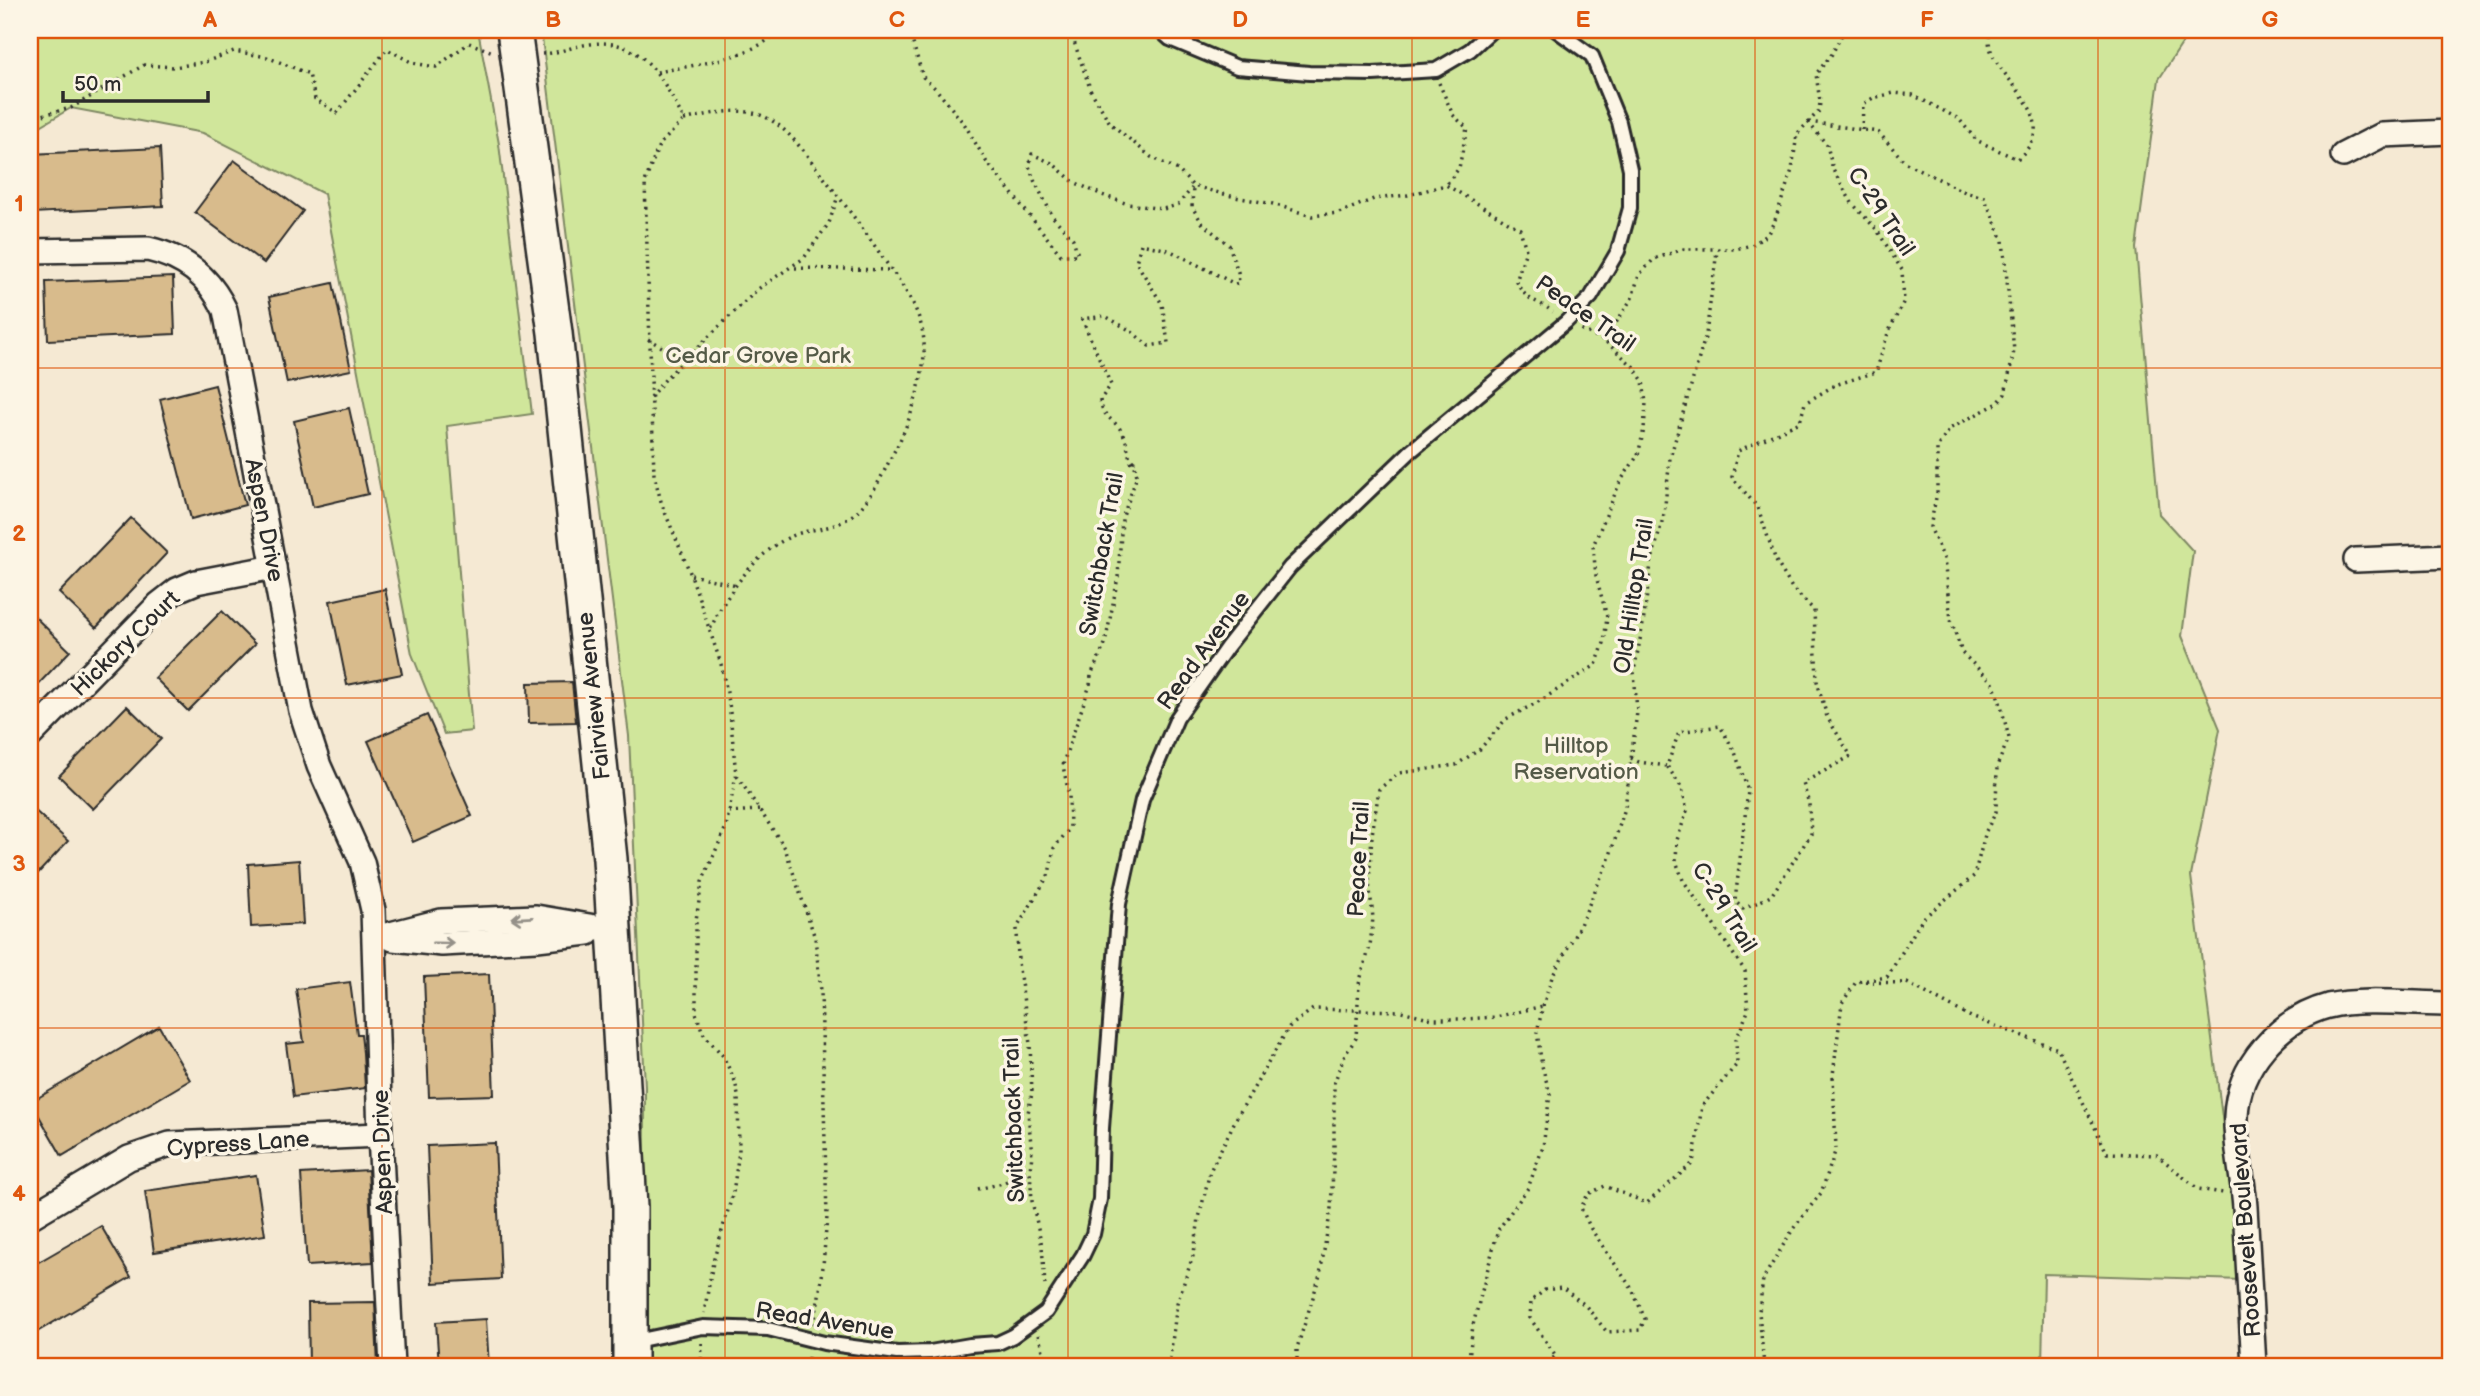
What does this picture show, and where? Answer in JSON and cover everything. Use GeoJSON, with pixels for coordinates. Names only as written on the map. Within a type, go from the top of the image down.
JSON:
{"type":"FeatureCollection","features":[{"type":"Feature","properties":{"kind":"main road","name":"Fairview Avenue"},"geometry":{"type":"LineString","coordinates":[[516,42],[555,333],[610,859],[630,1207],[630,1354]]}},
{"type":"Feature","properties":{"kind":"street"},"geometry":{"type":"LineString","coordinates":[[2343,155],[2382,135],[2450,132]]}},
{"type":"Feature","properties":{"kind":"street","name":"Aspen Drive"},"geometry":{"type":"LineString","coordinates":[[30,251],[148,249],[162,252],[187,264],[209,283],[225,310],[301,711],[319,766],[362,862],[373,910],[380,1135],[392,1366]]}},
{"type":"Feature","properties":{"kind":"street"},"geometry":{"type":"LineString","coordinates":[[2356,560],[2450,556]]}},
{"type":"Feature","properties":{"kind":"street","name":"Hickory Court"},"geometry":{"type":"LineString","coordinates":[[30,736],[159,604],[177,590],[196,582],[274,567]]}},
{"type":"Feature","properties":{"kind":"street"},"geometry":{"type":"LineString","coordinates":[[375,938],[442,944],[537,939],[613,930]]}},
{"type":"Feature","properties":{"kind":"street","name":"Roosevelt Boulevard"},"geometry":{"type":"LineString","coordinates":[[2254,1366],[2244,1194],[2236,1118],[2242,1087],[2255,1059],[2278,1033],[2309,1013],[2345,1003],[2450,1004]]}},
{"type":"Feature","properties":{"kind":"street","name":"Cypress Lane"},"geometry":{"type":"LineString","coordinates":[[30,1217],[129,1158],[170,1144],[380,1135]]}},
{"type":"Feature","properties":{"kind":"lane"},"geometry":{"type":"LineString","coordinates":[[1160,30],[1170,39],[1237,67],[1360,74],[1436,70],[1470,50],[1492,30]]}},
{"type":"Feature","properties":{"kind":"lane","name":"Read Avenue"},"geometry":{"type":"LineString","coordinates":[[630,1354],[703,1327],[768,1329],[824,1343],[897,1353],[930,1352],[998,1343],[1046,1312],[1073,1272],[1093,1234],[1100,1199],[1102,1128],[1119,904],[1142,800],[1177,718],[1227,647],[1290,567],[1412,451],[1566,322],[1591,297],[1618,251],[1630,208],[1630,169],[1619,122],[1592,56],[1556,30]]}},
{"type":"Feature","properties":{"kind":"path"},"geometry":{"type":"LineString","coordinates":[[657,72],[718,61],[772,39],[778,30]]}},
{"type":"Feature","properties":{"kind":"path"},"geometry":{"type":"LineString","coordinates":[[909,30],[923,76],[957,116],[986,161],[1061,255],[1078,255],[1073,239],[1053,217],[1034,180],[1029,166],[1032,154],[1052,163],[1074,182],[1128,204],[1163,209],[1178,205],[1193,186]]}},
{"type":"Feature","properties":{"kind":"path"},"geometry":{"type":"LineString","coordinates":[[1070,30],[1091,91],[1110,123],[1151,157],[1178,170],[1193,186],[1273,204],[1312,216],[1339,214],[1374,199],[1408,195],[1446,185],[1459,168],[1467,128],[1453,115],[1441,92],[1436,70]]}},
{"type":"Feature","properties":{"kind":"path"},"geometry":{"type":"LineString","coordinates":[[1605,341],[1632,298],[1639,275],[1654,258],[1684,250],[1717,251],[1752,245],[1767,235],[1792,170],[1797,134],[1819,111],[1816,74],[1832,54],[1844,30]]}},
{"type":"Feature","properties":{"kind":"path"},"geometry":{"type":"LineString","coordinates":[[1862,130],[1863,104],[1873,98],[1894,93],[1913,95],[1959,119],[1976,140],[2017,159],[2027,151],[2035,134],[2033,111],[1995,61],[1989,35],[1991,30]]}},
{"type":"Feature","properties":{"kind":"path"},"geometry":{"type":"LineString","coordinates":[[516,42],[559,53],[601,43],[628,49],[639,55],[657,72],[684,120]]}},
{"type":"Feature","properties":{"kind":"path"},"geometry":{"type":"LineString","coordinates":[[30,118],[71,108],[144,65],[174,66],[205,62],[234,51],[267,57],[309,74],[315,99],[337,113],[387,49],[413,63],[436,68],[468,43]]}},
{"type":"Feature","properties":{"kind":"path"},"geometry":{"type":"LineString","coordinates":[[704,1316],[713,1262],[733,1193],[739,1151],[738,1095],[735,1081],[723,1056],[703,1032],[696,1013],[696,920],[702,882],[726,827],[736,775],[729,702],[723,673],[691,575],[657,488],[653,462],[645,182],[659,145],[684,120],[733,110],[769,118],[791,134],[915,306],[925,348],[922,377],[902,438],[866,502],[857,512],[837,524],[805,531],[771,548],[723,603],[710,631]]}},
{"type":"Feature","properties":{"kind":"path"},"geometry":{"type":"LineString","coordinates":[[1764,1366],[1759,1312],[1763,1279],[1793,1229],[1821,1193],[1836,1149],[1833,1075],[1842,1003],[1856,982],[1887,977],[1923,918],[1974,876],[1986,831],[1996,812],[1997,766],[2009,738],[1993,683],[1962,653],[1951,620],[1944,559],[1930,527],[1937,493],[1937,447],[1951,428],[1998,402],[2005,394],[2014,351],[2003,240],[1984,197],[1965,192],[1906,163],[1878,132],[1808,122]]}},
{"type":"Feature","properties":{"kind":"path","name":"C-29 Trail"},"geometry":{"type":"LineString","coordinates":[[1541,1366],[1556,1356],[1530,1318],[1531,1301],[1545,1290],[1562,1288],[1585,1305],[1607,1332],[1640,1330],[1645,1319],[1632,1289],[1591,1230],[1581,1208],[1588,1194],[1605,1186],[1647,1203],[1693,1163],[1702,1106],[1737,1064],[1736,1041],[1748,1011],[1745,971],[1682,880],[1676,860],[1677,840],[1687,811],[1682,788],[1667,766],[1679,732],[1720,726],[1735,752],[1748,791],[1735,901],[1743,909],[1771,896],[1811,834],[1810,804],[1803,783],[1851,756],[1827,717],[1817,681],[1814,610],[1792,588],[1776,561],[1758,508],[1732,477],[1738,451],[1800,422],[1805,402],[1835,385],[1876,372],[1888,333],[1904,301],[1902,270],[1877,230],[1852,203],[1833,170],[1827,145],[1808,122]]}},
{"type":"Feature","properties":{"kind":"path","name":"Peace Trail"},"geometry":{"type":"LineString","coordinates":[[1297,1366],[1297,1348],[1320,1275],[1331,1208],[1334,1083],[1345,1055],[1356,1038],[1359,984],[1370,946],[1373,918],[1369,882],[1379,789],[1399,773],[1456,765],[1480,749],[1506,719],[1596,665],[1607,617],[1596,576],[1593,546],[1620,482],[1638,455],[1644,429],[1646,403],[1643,381],[1633,366],[1605,341],[1566,322],[1543,304],[1525,296],[1517,282],[1526,250],[1520,229],[1446,185]]}},
{"type":"Feature","properties":{"kind":"path","name":"Switchback Trail"},"geometry":{"type":"LineString","coordinates":[[1046,1312],[1042,1246],[1032,1201],[1028,1113],[1032,1093],[1030,1044],[1018,962],[1017,928],[1049,874],[1054,848],[1070,828],[1069,795],[1063,760],[1090,685],[1091,675],[1105,644],[1118,577],[1122,519],[1137,476],[1122,432],[1102,411],[1100,400],[1111,385],[1082,319],[1105,316],[1131,331],[1149,346],[1168,343],[1162,304],[1136,262],[1141,244],[1169,250],[1235,284],[1239,283],[1230,245],[1203,224],[1192,207],[1193,186]]}},
{"type":"Feature","properties":{"kind":"path"},"geometry":{"type":"LineString","coordinates":[[650,397],[758,289],[793,268],[814,248],[829,223],[838,196]]}},
{"type":"Feature","properties":{"kind":"path","name":"Old Hilltop Trail"},"geometry":{"type":"LineString","coordinates":[[1468,1366],[1473,1325],[1498,1230],[1528,1188],[1544,1147],[1550,1094],[1537,1032],[1543,1006],[1552,977],[1579,926],[1609,859],[1625,808],[1637,712],[1634,671],[1651,564],[1664,514],[1670,458],[1706,334],[1717,251]]}},
{"type":"Feature","properties":{"kind":"path"},"geometry":{"type":"LineString","coordinates":[[793,268],[891,270]]}},
{"type":"Feature","properties":{"kind":"path"},"geometry":{"type":"LineString","coordinates":[[648,339],[685,360]]}},
{"type":"Feature","properties":{"kind":"path"},"geometry":{"type":"LineString","coordinates":[[691,575],[737,585]]}},
{"type":"Feature","properties":{"kind":"path"},"geometry":{"type":"LineString","coordinates":[[1631,758],[1639,762],[1667,766]]}},
{"type":"Feature","properties":{"kind":"path"},"geometry":{"type":"LineString","coordinates":[[736,775],[785,849],[815,938],[821,991],[827,1217],[822,1278],[814,1327]]}},
{"type":"Feature","properties":{"kind":"path"},"geometry":{"type":"LineString","coordinates":[[729,812],[760,810]]}},
{"type":"Feature","properties":{"kind":"path"},"geometry":{"type":"LineString","coordinates":[[1856,982],[1907,983],[1971,1017],[2058,1049],[2106,1153],[2157,1155],[2198,1189],[2244,1194]]}},
{"type":"Feature","properties":{"kind":"path"},"geometry":{"type":"LineString","coordinates":[[1168,1366],[1177,1303],[1194,1253],[1210,1171],[1237,1117],[1289,1027],[1313,1009],[1401,1011],[1433,1019],[1465,1019],[1496,1017],[1543,1006]]}},
{"type":"Feature","properties":{"kind":"path"},"geometry":{"type":"LineString","coordinates":[[978,1189],[1003,1183],[1030,1170]]}},
{"type":"Feature","properties":{"kind":"path"},"geometry":{"type":"LineString","coordinates":[[1031,1324],[1041,1342],[1048,1366]]}},
{"type":"Feature","properties":{"kind":"path"},"geometry":{"type":"LineString","coordinates":[[701,1366],[702,1340]]}},
{"type":"Feature","properties":{"kind":"path"},"geometry":{"type":"LineString","coordinates":[[807,1366],[810,1351]]}},
{"type":"Feature","properties":{"kind":"green space"},"geometry":{"type":"Polygon","coordinates":[[[30,30],[478,30],[499,144],[532,414],[447,426],[472,731],[444,734],[412,654],[324,194],[203,133],[71,108],[30,132],[30,30]]]}},
{"type":"Feature","properties":{"kind":"green space","name":"Hilltop Reservation"},"geometry":{"type":"Polygon","coordinates":[[[541,30],[2191,30],[2159,79],[2136,248],[2159,514],[2193,551],[2182,636],[2220,729],[2191,876],[2243,1280],[2044,1274],[2042,1366],[644,1366],[645,1087],[629,736],[541,30]]]}},
{"type":"Feature","properties":{"kind":"building"},"geometry":{"type":"Polygon","coordinates":[[[160,148],[163,206],[33,213],[30,154],[160,148]]]}},
{"type":"Feature","properties":{"kind":"building"},"geometry":{"type":"Polygon","coordinates":[[[234,160],[303,211],[264,263],[195,212],[234,160]]]}},
{"type":"Feature","properties":{"kind":"building"},"geometry":{"type":"Polygon","coordinates":[[[173,277],[175,334],[48,340],[46,282],[173,277]]]}},
{"type":"Feature","properties":{"kind":"building"},"geometry":{"type":"Polygon","coordinates":[[[333,283],[351,370],[287,383],[269,297],[333,283]]]}},
{"type":"Feature","properties":{"kind":"building"},"geometry":{"type":"Polygon","coordinates":[[[215,385],[245,505],[191,519],[160,399],[215,385]]]}},
{"type":"Feature","properties":{"kind":"building"},"geometry":{"type":"Polygon","coordinates":[[[349,408],[368,494],[313,507],[294,421],[349,408]]]}},
{"type":"Feature","properties":{"kind":"building"},"geometry":{"type":"Polygon","coordinates":[[[131,518],[167,553],[96,628],[59,593],[131,518]]]}},
{"type":"Feature","properties":{"kind":"building"},"geometry":{"type":"Polygon","coordinates":[[[385,589],[402,674],[347,685],[330,601],[385,589]]]}},
{"type":"Feature","properties":{"kind":"building"},"geometry":{"type":"Polygon","coordinates":[[[222,611],[255,644],[188,711],[155,678],[222,611]]]}},
{"type":"Feature","properties":{"kind":"building"},"geometry":{"type":"Polygon","coordinates":[[[30,612],[70,651],[30,693],[30,612]]]}},
{"type":"Feature","properties":{"kind":"building"},"geometry":{"type":"Polygon","coordinates":[[[572,682],[576,722],[529,723],[528,683],[572,682]]]}},
{"type":"Feature","properties":{"kind":"building"},"geometry":{"type":"Polygon","coordinates":[[[127,706],[161,739],[93,809],[59,776],[127,706]]]}},
{"type":"Feature","properties":{"kind":"building"},"geometry":{"type":"Polygon","coordinates":[[[427,715],[472,816],[413,842],[368,741],[427,715]]]}},
{"type":"Feature","properties":{"kind":"building"},"geometry":{"type":"Polygon","coordinates":[[[30,806],[68,841],[30,882],[30,806]]]}},
{"type":"Feature","properties":{"kind":"building"},"geometry":{"type":"Polygon","coordinates":[[[299,860],[303,924],[251,927],[248,864],[299,860]]]}},
{"type":"Feature","properties":{"kind":"building"},"geometry":{"type":"Polygon","coordinates":[[[489,974],[494,1095],[429,1097],[424,977],[489,974]]]}},
{"type":"Feature","properties":{"kind":"building"},"geometry":{"type":"Polygon","coordinates":[[[350,982],[357,1034],[361,1034],[365,1088],[293,1097],[286,1044],[304,1042],[296,989],[350,982]]]}},
{"type":"Feature","properties":{"kind":"building"},"geometry":{"type":"Polygon","coordinates":[[[159,1026],[190,1080],[62,1156],[31,1102],[159,1026]]]}},
{"type":"Feature","properties":{"kind":"building"},"geometry":{"type":"Polygon","coordinates":[[[495,1143],[501,1279],[433,1283],[427,1146],[495,1143]]]}},
{"type":"Feature","properties":{"kind":"building"},"geometry":{"type":"Polygon","coordinates":[[[368,1170],[373,1262],[307,1266],[301,1174],[368,1170]]]}},
{"type":"Feature","properties":{"kind":"building"},"geometry":{"type":"Polygon","coordinates":[[[256,1175],[265,1235],[154,1252],[145,1191],[256,1175]]]}},
{"type":"Feature","properties":{"kind":"building"},"geometry":{"type":"Polygon","coordinates":[[[101,1226],[131,1277],[30,1336],[30,1267],[101,1226]]]}},
{"type":"Feature","properties":{"kind":"building"},"geometry":{"type":"Polygon","coordinates":[[[375,1302],[378,1366],[309,1366],[308,1303],[375,1302]]]}},
{"type":"Feature","properties":{"kind":"building"},"geometry":{"type":"Polygon","coordinates":[[[486,1319],[489,1366],[439,1366],[436,1322],[486,1319]]]}},
{"type":"Feature","properties":{"kind":"park label","name":"Cedar Grove Park"},"geometry":{"type":"Point","coordinates":[758,355]}}]}
